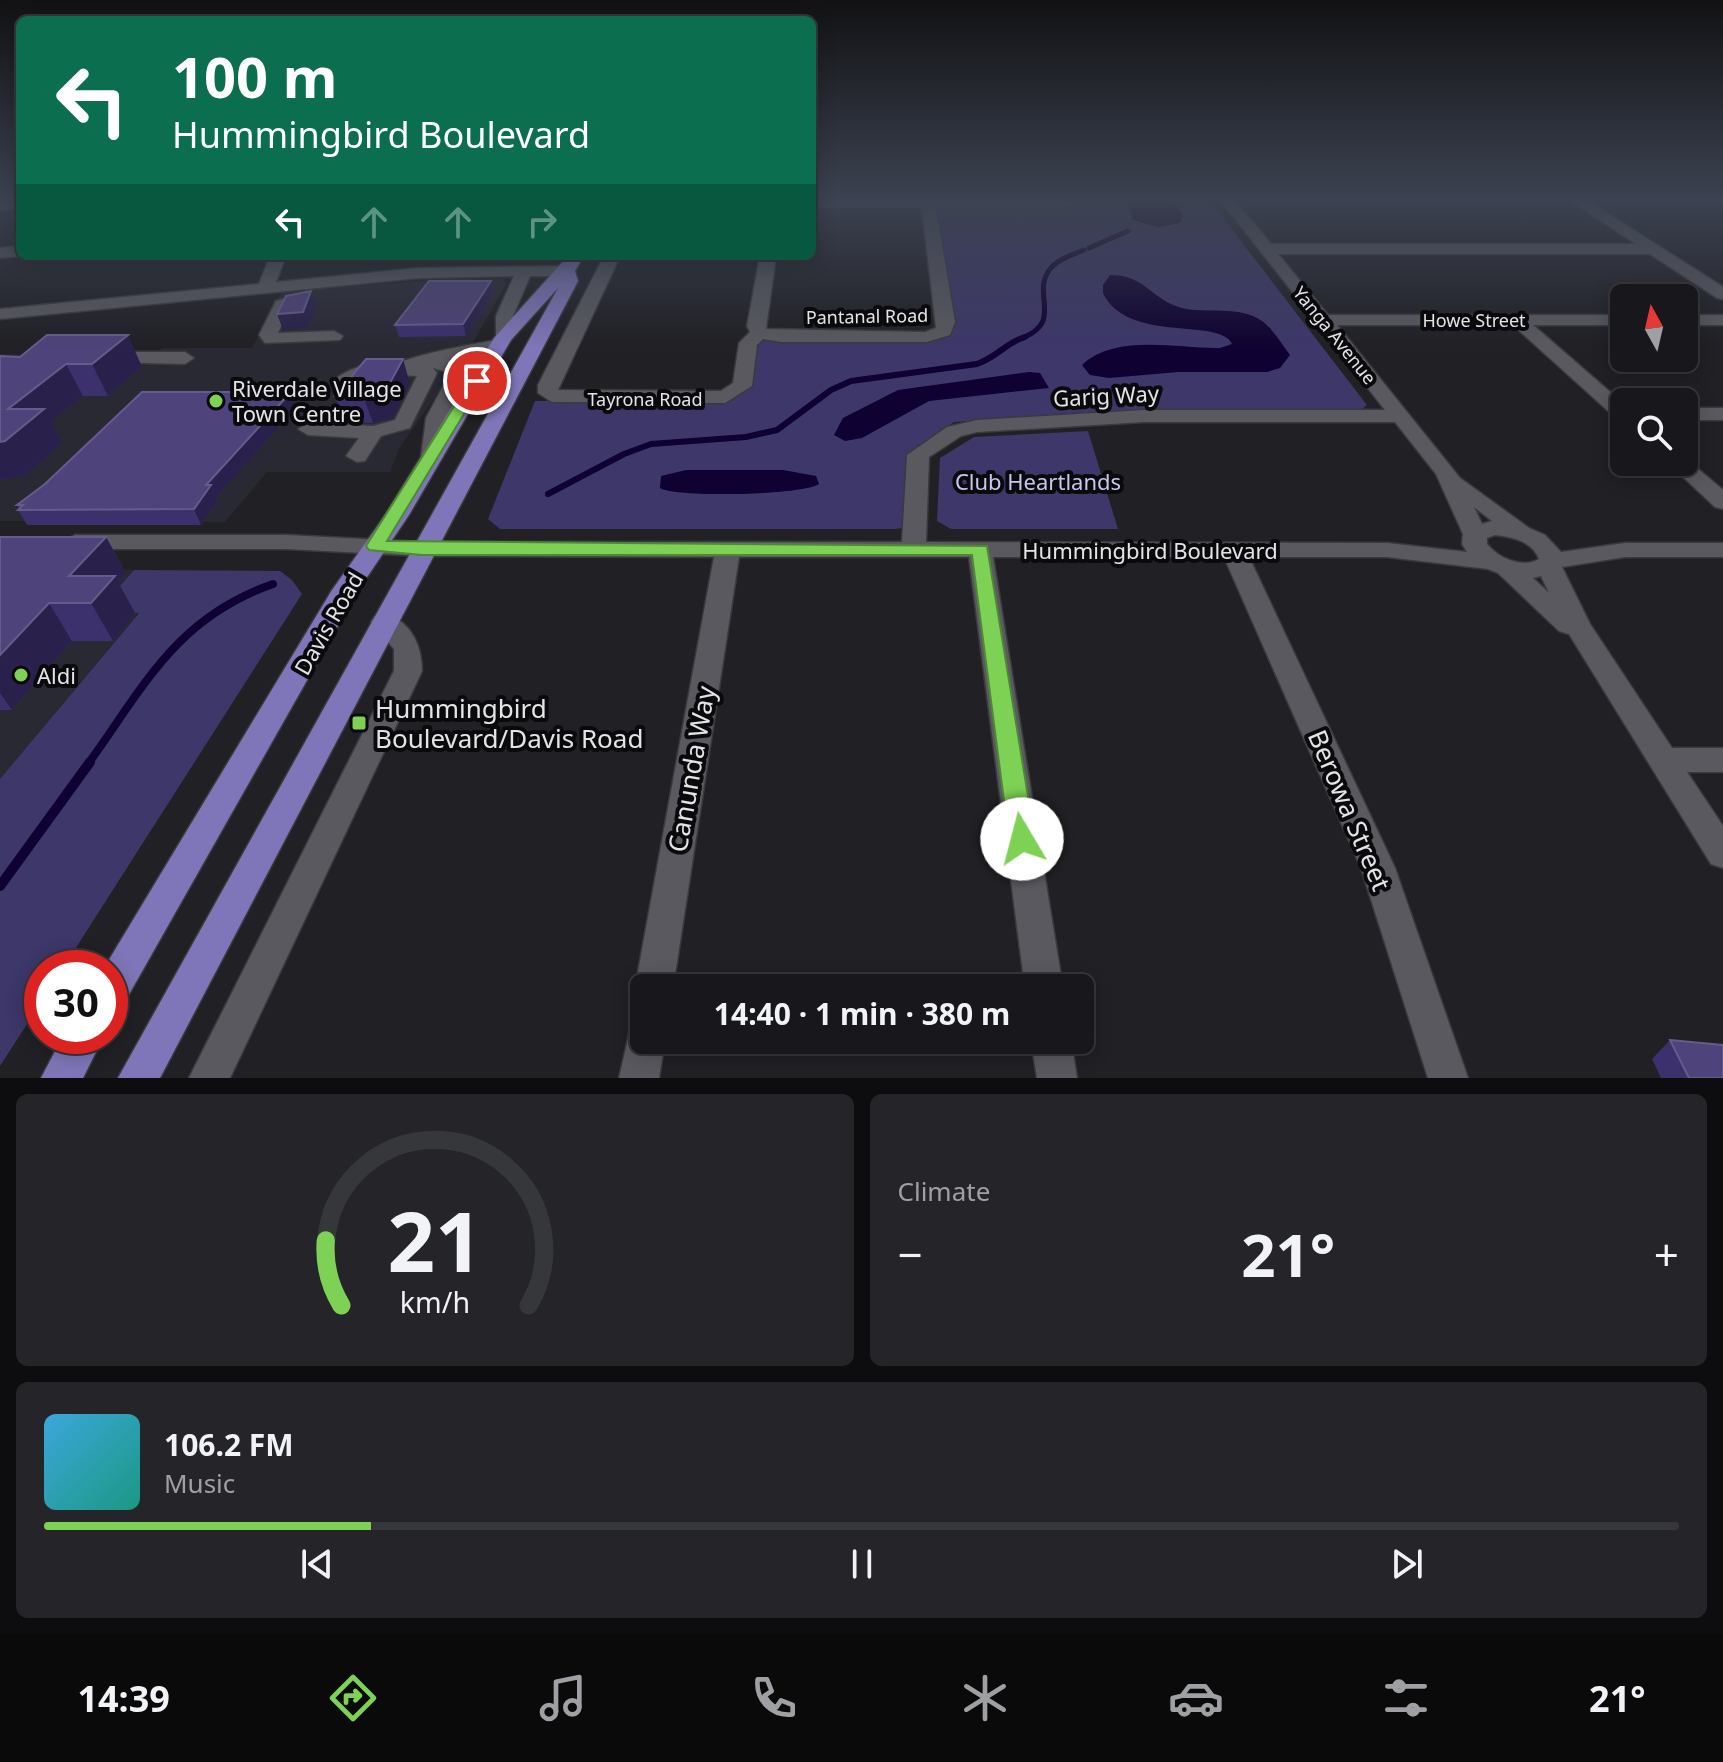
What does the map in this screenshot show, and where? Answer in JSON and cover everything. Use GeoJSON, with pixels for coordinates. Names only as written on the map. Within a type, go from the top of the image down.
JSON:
{"type":"FeatureCollection","features":[{"type":"Feature","properties":{"kind":"main road","name":"Davis Road"},"geometry":{"type":"LineString","coordinates":[[128,962],[264,735],[345,590],[432,457],[501,342],[532,303],[572,263]]}},
{"type":"Feature","properties":{"kind":"main road"},"geometry":{"type":"LineString","coordinates":[[138,1078],[422,549],[570,281],[572,263]]}},
{"type":"Feature","properties":{"kind":"main road"},"geometry":{"type":"LineString","coordinates":[[61,1078],[75,1054]]}},
{"type":"Feature","properties":{"kind":"street","name":"Pantanal Road"},"geometry":{"type":"LineString","coordinates":[[759,333],[772,337],[918,337],[944,331],[946,322],[935,247]]}},
{"type":"Feature","properties":{"kind":"street"},"geometry":{"type":"LineString","coordinates":[[1650,247],[1723,294]]}},
{"type":"Feature","properties":{"kind":"street"},"geometry":{"type":"LineString","coordinates":[[1266,249],[1653,249]]}},
{"type":"Feature","properties":{"kind":"street","name":"Yanga Avenue"},"geometry":{"type":"LineString","coordinates":[[1266,249],[1446,473],[1478,501],[1530,536]]}},
{"type":"Feature","properties":{"kind":"street"},"geometry":{"type":"LineString","coordinates":[[265,288],[276,260]]}},
{"type":"Feature","properties":{"kind":"street","name":"Tayrona Road"},"geometry":{"type":"LineString","coordinates":[[610,260],[548,385],[552,396],[725,397],[742,386],[748,343],[759,333],[756,326],[767,260]]}},
{"type":"Feature","properties":{"kind":"street"},"geometry":{"type":"LineString","coordinates":[[0,314],[419,273],[522,271],[572,263]]}},
{"type":"Feature","properties":{"kind":"street"},"geometry":{"type":"LineString","coordinates":[[432,457],[436,418],[458,381],[460,370],[440,363],[388,359],[455,356],[501,342],[503,314],[522,280],[522,271]]}},
{"type":"Feature","properties":{"kind":"street"},"geometry":{"type":"LineString","coordinates":[[334,336],[284,341],[271,339],[268,335],[286,302],[347,296]]}},
{"type":"Feature","properties":{"kind":"street","name":"Howe Street"},"geometry":{"type":"LineString","coordinates":[[1323,320],[1610,320]]}},
{"type":"Feature","properties":{"kind":"street"},"geometry":{"type":"LineString","coordinates":[[1517,320],[1610,402]]}},
{"type":"Feature","properties":{"kind":"street"},"geometry":{"type":"LineString","coordinates":[[1698,320],[1723,320]]}},
{"type":"Feature","properties":{"kind":"street"},"geometry":{"type":"LineString","coordinates":[[85,357],[185,358]]}},
{"type":"Feature","properties":{"kind":"street"},"geometry":{"type":"LineString","coordinates":[[308,429],[374,432],[403,424],[428,373],[400,368],[355,376]]}},
{"type":"Feature","properties":{"kind":"street"},"geometry":{"type":"LineString","coordinates":[[1698,414],[1723,414]]}},
{"type":"Feature","properties":{"kind":"street","name":"Garig Way"},"geometry":{"type":"LineString","coordinates":[[914,549],[918,455],[962,428],[1144,416],[1400,416]]}},
{"type":"Feature","properties":{"kind":"street"},"geometry":{"type":"LineString","coordinates":[[357,456],[374,432]]}},
{"type":"Feature","properties":{"kind":"street","name":"Yanga Avenue"},"geometry":{"type":"LineString","coordinates":[[1446,473],[1474,537],[1475,547],[1499,564]]}},
{"type":"Feature","properties":{"kind":"street"},"geometry":{"type":"LineString","coordinates":[[1694,476],[1723,502]]}},
{"type":"Feature","properties":{"kind":"street","name":"Hummingbird Boulevard"},"geometry":{"type":"LineString","coordinates":[[1387,550],[1474,537],[1493,528],[1530,536]]}},
{"type":"Feature","properties":{"kind":"street"},"geometry":{"type":"LineString","coordinates":[[1530,536],[1723,550]]}},
{"type":"Feature","properties":{"kind":"street"},"geometry":{"type":"LineString","coordinates":[[1530,536],[1546,547],[1563,599],[1596,657],[1723,854]]}},
{"type":"Feature","properties":{"kind":"street","name":"Hummingbird Boulevard"},"geometry":{"type":"LineString","coordinates":[[48,542],[287,542],[422,549],[1387,550],[1533,571],[1551,563]]}},
{"type":"Feature","properties":{"kind":"street","name":"Canunda Way"},"geometry":{"type":"LineString","coordinates":[[656,974],[728,549]]}},
{"type":"Feature","properties":{"kind":"street","name":"Berowa Street"},"geometry":{"type":"LineString","coordinates":[[1233,549],[1378,868],[1448,1078]]}},
{"type":"Feature","properties":{"kind":"street"},"geometry":{"type":"LineString","coordinates":[[1551,563],[1598,553],[1678,549]]}},
{"type":"Feature","properties":{"kind":"street"},"geometry":{"type":"LineString","coordinates":[[980,550],[1042,974]]}},
{"type":"Feature","properties":{"kind":"street"},"geometry":{"type":"LineString","coordinates":[[1499,564],[1542,598],[1596,657]]}},
{"type":"Feature","properties":{"kind":"street"},"geometry":{"type":"LineString","coordinates":[[209,1078],[408,671],[408,647],[384,622]]}},
{"type":"Feature","properties":{"kind":"street"},"geometry":{"type":"LineString","coordinates":[[1662,760],[1723,760]]}},
{"type":"Feature","properties":{"kind":"street"},"geometry":{"type":"LineString","coordinates":[[639,1078],[643,1054]]}},
{"type":"Feature","properties":{"kind":"street"},"geometry":{"type":"LineString","coordinates":[[1053,1054],[1057,1078]]}},
{"type":"Feature","properties":{"kind":"shaded area"},"geometry":{"type":"Polygon","coordinates":[[[1110,275],[1132,279],[1182,308],[1233,311],[1253,316],[1270,328],[1290,355],[1280,368],[1267,372],[1178,372],[1109,378],[1090,375],[1082,365],[1112,349],[1148,345],[1220,348],[1232,344],[1224,336],[1211,332],[1132,319],[1115,309],[1103,293],[1103,285],[1110,275]]]}},
{"type":"Feature","properties":{"kind":"shaded area","name":"Riverdale Village Town Centre"},"geometry":{"type":"Polygon","coordinates":[[[444,279],[504,279],[506,284],[470,348],[400,447],[390,472],[267,472],[225,522],[0,521],[0,354],[153,356],[162,348],[252,348],[282,292],[444,279]]]}},
{"type":"Feature","properties":{"kind":"shaded area"},"geometry":{"type":"Polygon","coordinates":[[[1040,373],[1049,388],[929,401],[862,438],[845,441],[834,435],[843,418],[898,390],[1040,373]]]}},
{"type":"Feature","properties":{"kind":"shaded area"},"geometry":{"type":"Polygon","coordinates":[[[686,470],[783,470],[816,476],[819,484],[790,491],[740,494],[689,493],[660,488],[661,476],[686,470]]]}},
{"type":"Feature","properties":{"kind":"shaded area","name":"Aldi"},"geometry":{"type":"Polygon","coordinates":[[[0,570],[134,570],[99,611],[139,612],[0,779],[0,570]]]}},
{"type":"Feature","properties":{"kind":"green space"},"geometry":{"type":"Polygon","coordinates":[[[943,247],[1246,247],[1367,405],[1360,411],[1132,411],[954,422],[910,454],[904,520],[902,528],[896,529],[500,529],[488,519],[535,401],[727,401],[748,389],[752,347],[761,341],[940,339],[951,333],[955,325],[943,247]]]}},
{"type":"Feature","properties":{"kind":"green space","name":"Club Heartlands"},"geometry":{"type":"Polygon","coordinates":[[[1088,431],[1118,529],[951,529],[937,521],[940,458],[974,437],[1088,431]]]}},
{"type":"Feature","properties":{"kind":"green space"},"geometry":{"type":"Polygon","coordinates":[[[134,570],[280,571],[292,580],[302,594],[75,950],[24,950],[24,1029],[0,1066],[0,779],[139,613],[98,611],[134,570]]]}},
{"type":"Feature","properties":{"kind":"building"},"geometry":{"type":"Polygon","coordinates":[[[429,281],[491,281],[463,324],[395,325],[429,281]]]}},
{"type":"Feature","properties":{"kind":"building"},"geometry":{"type":"Polygon","coordinates":[[[311,291],[303,312],[277,314],[286,296],[311,291]]]}},
{"type":"Feature","properties":{"kind":"building"},"geometry":{"type":"Polygon","coordinates":[[[47,335],[128,335],[92,364],[66,364],[8,409],[44,409],[0,442],[0,356],[20,357],[47,335]]]}},
{"type":"Feature","properties":{"kind":"building"},"geometry":{"type":"Polygon","coordinates":[[[366,359],[403,359],[385,392],[364,398],[335,396],[366,359]]]}},
{"type":"Feature","properties":{"kind":"building"},"geometry":{"type":"Polygon","coordinates":[[[142,392],[291,392],[206,485],[211,485],[194,509],[18,510],[23,505],[17,505],[45,484],[142,392]]]}},
{"type":"Feature","properties":{"kind":"building"},"geometry":{"type":"Polygon","coordinates":[[[0,537],[106,537],[69,576],[115,576],[91,603],[49,603],[0,655],[0,537]]]}},
{"type":"Feature","properties":{"kind":"building"},"geometry":{"type":"Polygon","coordinates":[[[1670,1040],[1723,1045],[1723,1078],[1689,1078],[1670,1040]]]}},
{"type":"Feature","properties":{"kind":"waterway"},"geometry":{"type":"LineString","coordinates":[[1019,339],[1041,325],[1045,307],[1043,288],[1050,269],[1061,260],[1084,250]]}},
{"type":"Feature","properties":{"kind":"waterway"},"geometry":{"type":"LineString","coordinates":[[548,494],[624,454],[651,444],[746,437],[777,430],[831,390],[851,381],[977,364],[1025,337]]}},
{"type":"Feature","properties":{"kind":"waterway"},"geometry":{"type":"LineString","coordinates":[[88,764],[146,681],[187,635],[211,615],[273,584]]}},
{"type":"Feature","properties":{"kind":"waterway"},"geometry":{"type":"LineString","coordinates":[[0,886],[90,762]]}},
{"type":"Feature","properties":{"kind":"place","name":"Riverdale Village Town Centre"},"geometry":{"type":"Point","coordinates":[216,401]}},
{"type":"Feature","properties":{"kind":"place","name":"Aldi"},"geometry":{"type":"Point","coordinates":[21,675]}},
{"type":"Feature","properties":{"kind":"place","name":"Hummingbird Boulevard/Davis Road"},"geometry":{"type":"Point","coordinates":[359,723]}},
{"type":"Feature","properties":{"kind":"route"},"geometry":{"type":"LineString","coordinates":[[477,381],[397,515],[375,546],[422,549],[980,550],[1022,839]]}}]}
